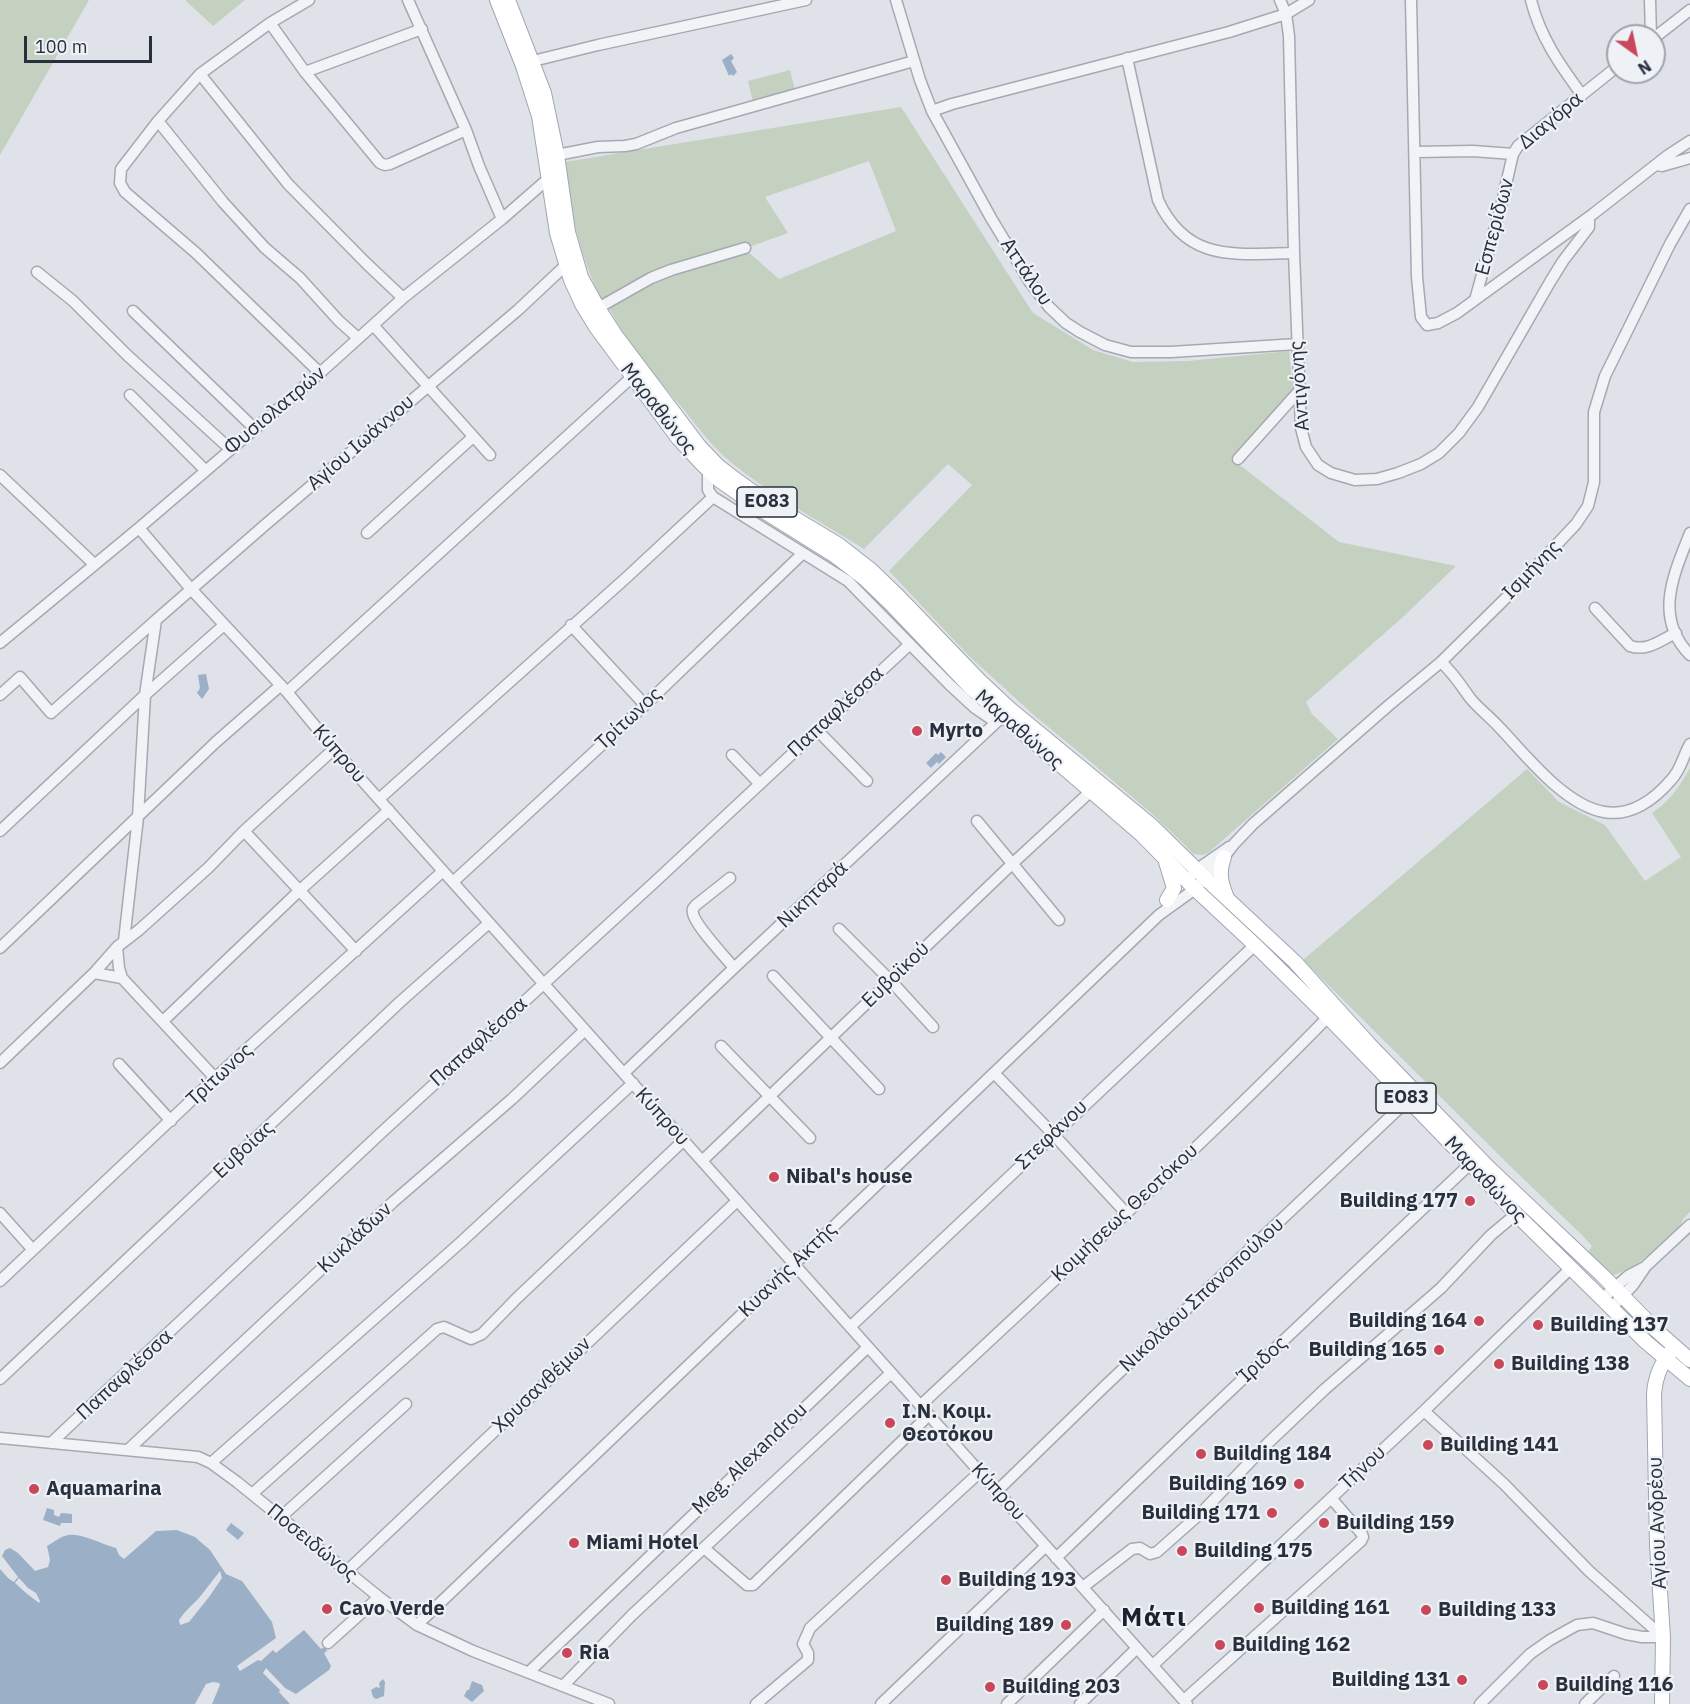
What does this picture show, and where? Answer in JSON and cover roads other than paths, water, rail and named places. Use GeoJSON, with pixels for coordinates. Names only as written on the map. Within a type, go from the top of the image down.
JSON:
{"type":"FeatureCollection","features":[{"type":"Feature","properties":{"kind":"main road","name":"Μαραθώνος"},"geometry":{"type":"LineString","coordinates":[[497,0],[523,66],[539,116],[557,233],[577,296],[632,377],[678,438],[708,470],[762,510],[834,555],[864,578],[971,688],[1142,835],[1162,855],[1195,880],[1228,900],[1295,962],[1368,1043],[1488,1167],[1690,1360]]}},
{"type":"Feature","properties":{"kind":"main road","name":"Μαραθώνος"},"geometry":{"type":"LineString","coordinates":[[508,0],[547,103],[557,155],[564,212],[572,250],[581,277],[616,336],[687,431],[718,466],[766,501],[839,545],[871,570],[1011,710],[1152,826],[1195,880],[1255,945],[1328,1017],[1516,1214],[1646,1342],[1690,1379]]}},
{"type":"Feature","properties":{"kind":"main road"},"geometry":{"type":"LineString","coordinates":[[1162,855],[1174,888],[1167,900]]}},
{"type":"Feature","properties":{"kind":"main road"},"geometry":{"type":"LineString","coordinates":[[1224,858],[1220,867],[1220,875],[1228,900]]}},
{"type":"Feature","properties":{"kind":"main road"},"geometry":{"type":"LineString","coordinates":[[1646,1342],[1651,1348],[1655,1382]]}},
{"type":"Feature","properties":{"kind":"main road","name":"Αγίου Ανδρέου"},"geometry":{"type":"LineString","coordinates":[[1662,1704],[1654,1394],[1655,1382],[1665,1359],[1675,1347]]}},
{"type":"Feature","properties":{"kind":"street"},"geometry":{"type":"LineString","coordinates":[[309,0],[270,23],[200,74],[158,121],[121,169],[120,179],[125,192],[196,253],[320,373]]}},
{"type":"Feature","properties":{"kind":"street"},"geometry":{"type":"LineString","coordinates":[[408,0],[466,130],[502,219]]}},
{"type":"Feature","properties":{"kind":"street"},"geometry":{"type":"LineString","coordinates":[[533,61],[806,0]]}},
{"type":"Feature","properties":{"kind":"street","name":"Αττάλου"},"geometry":{"type":"LineString","coordinates":[[896,0],[920,80],[932,111],[1029,281],[1049,307],[1073,328],[1105,345],[1131,352],[1171,352],[1297,344]]}},
{"type":"Feature","properties":{"kind":"street","name":"Αντιγόνης"},"geometry":{"type":"LineString","coordinates":[[1280,0],[1286,14],[1289,36],[1301,428],[1303,441],[1309,453],[1323,469],[1346,478],[1371,480],[1383,478],[1405,471],[1431,458],[1454,440],[1474,413],[1554,275],[1589,227],[1589,217]]}},
{"type":"Feature","properties":{"kind":"street"},"geometry":{"type":"LineString","coordinates":[[932,111],[1229,32],[1286,14],[1309,0]]}},
{"type":"Feature","properties":{"kind":"street"},"geometry":{"type":"LineString","coordinates":[[1411,0],[1419,297],[1421,317],[1427,325],[1438,323],[1475,300],[1690,141]]}},
{"type":"Feature","properties":{"kind":"street"},"geometry":{"type":"LineString","coordinates":[[1531,0],[1538,24],[1550,49],[1582,95]]}},
{"type":"Feature","properties":{"kind":"street"},"geometry":{"type":"LineString","coordinates":[[1650,0],[1652,24]]}},
{"type":"Feature","properties":{"kind":"street"},"geometry":{"type":"LineString","coordinates":[[1666,28],[1690,10]]}},
{"type":"Feature","properties":{"kind":"street"},"geometry":{"type":"LineString","coordinates":[[270,23],[305,72],[380,163],[390,164],[466,130]]}},
{"type":"Feature","properties":{"kind":"street"},"geometry":{"type":"LineString","coordinates":[[305,72],[422,29]]}},
{"type":"Feature","properties":{"kind":"street"},"geometry":{"type":"LineString","coordinates":[[1127,58],[1158,200],[1176,230],[1191,242],[1212,250],[1242,254],[1294,253]]}},
{"type":"Feature","properties":{"kind":"street"},"geometry":{"type":"LineString","coordinates":[[557,155],[598,147],[636,144],[687,125],[914,61]]}},
{"type":"Feature","properties":{"kind":"street"},"geometry":{"type":"LineString","coordinates":[[200,74],[288,184],[403,298]]}},
{"type":"Feature","properties":{"kind":"street","name":"Διαγόρα"},"geometry":{"type":"LineString","coordinates":[[1513,154],[1521,143],[1606,76]]}},
{"type":"Feature","properties":{"kind":"street"},"geometry":{"type":"LineString","coordinates":[[158,121],[223,202],[265,248],[300,278],[339,321],[358,338]]}},
{"type":"Feature","properties":{"kind":"street"},"geometry":{"type":"LineString","coordinates":[[1415,152],[1473,151],[1513,154]]}},
{"type":"Feature","properties":{"kind":"street","name":"Εσπερίδων"},"geometry":{"type":"LineString","coordinates":[[1475,300],[1513,154]]}},
{"type":"Feature","properties":{"kind":"street"},"geometry":{"type":"LineString","coordinates":[[1657,165],[1662,166],[1690,158]]}},
{"type":"Feature","properties":{"kind":"street","name":"Φυσιολατρών"},"geometry":{"type":"LineString","coordinates":[[0,643],[139,528],[320,373],[403,298],[502,219],[549,178]]}},
{"type":"Feature","properties":{"kind":"street","name":"Ισμήνης"},"geometry":{"type":"LineString","coordinates":[[1234,844],[1253,824],[1442,662],[1576,524],[1588,506],[1594,482],[1594,412],[1605,376],[1670,244],[1690,209]]}},
{"type":"Feature","properties":{"kind":"street"},"geometry":{"type":"LineString","coordinates":[[598,308],[670,270],[745,248]]}},
{"type":"Feature","properties":{"kind":"street","name":"Αγίου Ιωάννου"},"geometry":{"type":"LineString","coordinates":[[0,695],[20,677],[51,713],[191,589],[518,310],[566,265]]}},
{"type":"Feature","properties":{"kind":"street"},"geometry":{"type":"LineString","coordinates":[[37,272],[73,301],[126,355],[230,449]]}},
{"type":"Feature","properties":{"kind":"street"},"geometry":{"type":"LineString","coordinates":[[133,311],[255,428]]}},
{"type":"Feature","properties":{"kind":"street"},"geometry":{"type":"LineString","coordinates":[[373,325],[490,455]]}},
{"type":"Feature","properties":{"kind":"street"},"geometry":{"type":"LineString","coordinates":[[0,948],[216,742],[284,689],[632,377]]}},
{"type":"Feature","properties":{"kind":"street"},"geometry":{"type":"LineString","coordinates":[[1238,459],[1299,391]]}},
{"type":"Feature","properties":{"kind":"street"},"geometry":{"type":"LineString","coordinates":[[130,395],[205,470]]}},
{"type":"Feature","properties":{"kind":"street"},"geometry":{"type":"LineString","coordinates":[[367,533],[473,437]]}},
{"type":"Feature","properties":{"kind":"street"},"geometry":{"type":"LineString","coordinates":[[708,470],[708,490],[713,497],[848,581],[975,708],[991,719],[1003,716]]}},
{"type":"Feature","properties":{"kind":"street"},"geometry":{"type":"LineString","coordinates":[[0,476],[94,564]]}},
{"type":"Feature","properties":{"kind":"street"},"geometry":{"type":"LineString","coordinates":[[379,799],[713,497]]}},
{"type":"Feature","properties":{"kind":"street","name":"Κύπρου"},"geometry":{"type":"LineString","coordinates":[[139,528],[224,626],[284,689],[388,810],[1186,1702]]}},
{"type":"Feature","properties":{"kind":"street"},"geometry":{"type":"LineString","coordinates":[[1690,533],[1671,586],[1669,602],[1676,633],[1690,655]]}},
{"type":"Feature","properties":{"kind":"street","name":"Τρίτωνος"},"geometry":{"type":"LineString","coordinates":[[453,882],[645,705],[802,554]]}},
{"type":"Feature","properties":{"kind":"street"},"geometry":{"type":"LineString","coordinates":[[1594,608],[1630,646],[1646,648],[1676,633]]}},
{"type":"Feature","properties":{"kind":"street"},"geometry":{"type":"LineString","coordinates":[[156,620],[145,695],[138,817],[120,944],[119,968],[122,978],[215,1078]]}},
{"type":"Feature","properties":{"kind":"street"},"geometry":{"type":"LineString","coordinates":[[0,831],[145,695],[224,626]]}},
{"type":"Feature","properties":{"kind":"street"},"geometry":{"type":"LineString","coordinates":[[571,626],[645,705]]}},
{"type":"Feature","properties":{"kind":"street","name":"Παπαφλέσσα"},"geometry":{"type":"LineString","coordinates":[[51,1443],[408,1108],[910,644]]}},
{"type":"Feature","properties":{"kind":"street"},"geometry":{"type":"LineString","coordinates":[[1442,662],[1456,677],[1471,700],[1553,784],[1577,802],[1603,812],[1619,813],[1649,802],[1674,778],[1690,744]]}},
{"type":"Feature","properties":{"kind":"street","name":"Νικηταρά"},"geometry":{"type":"LineString","coordinates":[[624,1073],[1003,716]]}},
{"type":"Feature","properties":{"kind":"street"},"geometry":{"type":"LineString","coordinates":[[817,730],[867,781]]}},
{"type":"Feature","properties":{"kind":"street"},"geometry":{"type":"LineString","coordinates":[[0,1063],[94,973],[120,944],[139,930],[208,868],[244,831],[334,749]]}},
{"type":"Feature","properties":{"kind":"street"},"geometry":{"type":"LineString","coordinates":[[732,755],[759,783]]}},
{"type":"Feature","properties":{"kind":"street","name":"Ευβοϊκού"},"geometry":{"type":"LineString","coordinates":[[702,1161],[1091,791]]}},
{"type":"Feature","properties":{"kind":"street"},"geometry":{"type":"LineString","coordinates":[[163,1020],[388,810]]}},
{"type":"Feature","properties":{"kind":"street"},"geometry":{"type":"LineString","coordinates":[[977,821],[1059,920]]}},
{"type":"Feature","properties":{"kind":"street"},"geometry":{"type":"LineString","coordinates":[[244,831],[356,951]]}},
{"type":"Feature","properties":{"kind":"street"},"geometry":{"type":"LineString","coordinates":[[1195,880],[1208,861],[1234,844]]}},
{"type":"Feature","properties":{"kind":"street"},"geometry":{"type":"LineString","coordinates":[[1195,880],[1224,858],[1234,844]]}},
{"type":"Feature","properties":{"kind":"street","name":"Τρίτωνος"},"geometry":{"type":"LineString","coordinates":[[0,1281],[215,1078],[443,871]]}},
{"type":"Feature","properties":{"kind":"street"},"geometry":{"type":"LineString","coordinates":[[730,878],[696,905],[693,915],[734,968]]}},
{"type":"Feature","properties":{"kind":"street","name":"Κυανής Ακτής"},"geometry":{"type":"LineString","coordinates":[[1159,915],[1167,900],[1195,880]]}},
{"type":"Feature","properties":{"kind":"street","name":"Κυανής Ακτής"},"geometry":{"type":"LineString","coordinates":[[417,1625],[1195,880]]}},
{"type":"Feature","properties":{"kind":"street","name":"Ευβοίας"},"geometry":{"type":"LineString","coordinates":[[0,1379],[400,1002],[489,922]]}},
{"type":"Feature","properties":{"kind":"street"},"geometry":{"type":"LineString","coordinates":[[839,929],[933,1027]]}},
{"type":"Feature","properties":{"kind":"street","name":"Στεφάνου"},"geometry":{"type":"LineString","coordinates":[[850,1327],[1255,945]]}},
{"type":"Feature","properties":{"kind":"street"},"geometry":{"type":"LineString","coordinates":[[94,973],[122,978]]}},
{"type":"Feature","properties":{"kind":"street"},"geometry":{"type":"LineString","coordinates":[[773,976],[879,1089]]}},
{"type":"Feature","properties":{"kind":"street","name":"Κοιμήσεως Θεοτόκου"},"geometry":{"type":"LineString","coordinates":[[921,1405],[1126,1213],[1328,1017]]}},
{"type":"Feature","properties":{"kind":"street","name":"Κυκλάδων"},"geometry":{"type":"LineString","coordinates":[[129,1449],[393,1202],[513,1099],[585,1030]]}},
{"type":"Feature","properties":{"kind":"street"},"geometry":{"type":"LineString","coordinates":[[721,1046],[810,1138]]}},
{"type":"Feature","properties":{"kind":"street"},"geometry":{"type":"LineString","coordinates":[[119,1064],[171,1121]]}},
{"type":"Feature","properties":{"kind":"street"},"geometry":{"type":"LineString","coordinates":[[994,1073],[1126,1213]]}},
{"type":"Feature","properties":{"kind":"street"},"geometry":{"type":"LineString","coordinates":[[210,1463],[460,1243],[633,1083]]}},
{"type":"Feature","properties":{"kind":"street","name":"Νικολάου Σπανοπούλου"},"geometry":{"type":"LineString","coordinates":[[997,1491],[1408,1100]]}},
{"type":"Feature","properties":{"kind":"street"},"geometry":{"type":"LineString","coordinates":[[252,1494],[437,1329],[444,1327],[471,1339],[482,1334],[684,1140]]}},
{"type":"Feature","properties":{"kind":"street","name":"Ίριδος"},"geometry":{"type":"LineString","coordinates":[[1056,1558],[1470,1164]]}},
{"type":"Feature","properties":{"kind":"street","name":"Χρυσανθέμων"},"geometry":{"type":"LineString","coordinates":[[347,1571],[737,1201]]}},
{"type":"Feature","properties":{"kind":"street"},"geometry":{"type":"LineString","coordinates":[[0,1213],[33,1250]]}},
{"type":"Feature","properties":{"kind":"street"},"geometry":{"type":"LineString","coordinates":[[1083,1587],[1132,1549],[1140,1548],[1150,1554],[1157,1552],[1202,1512],[1268,1443],[1325,1389],[1424,1303],[1491,1235],[1516,1214]]}},
{"type":"Feature","properties":{"kind":"street"},"geometry":{"type":"LineString","coordinates":[[1607,1302],[1618,1292],[1628,1276],[1646,1266],[1690,1225]]}},
{"type":"Feature","properties":{"kind":"street","name":"Τήνου"},"geometry":{"type":"LineString","coordinates":[[1153,1665],[1424,1411],[1572,1268]]}},
{"type":"Feature","properties":{"kind":"street","name":"Meg. Alexandrou"},"geometry":{"type":"LineString","coordinates":[[529,1672],[868,1347]]}},
{"type":"Feature","properties":{"kind":"street"},"geometry":{"type":"LineString","coordinates":[[563,1686],[632,1615],[891,1372]]}},
{"type":"Feature","properties":{"kind":"street"},"geometry":{"type":"LineString","coordinates":[[281,1517],[406,1404]]}},
{"type":"Feature","properties":{"kind":"street"},"geometry":{"type":"LineString","coordinates":[[1424,1411],[1504,1484],[1589,1571],[1662,1638]]}},
{"type":"Feature","properties":{"kind":"street"},"geometry":{"type":"LineString","coordinates":[[704,1548],[747,1585],[753,1586],[929,1415]]}},
{"type":"Feature","properties":{"kind":"street","name":"Ποσειδώνος"},"geometry":{"type":"LineString","coordinates":[[0,1438],[198,1457],[210,1463],[252,1494],[417,1625],[473,1651],[609,1704]]}},
{"type":"Feature","properties":{"kind":"street"},"geometry":{"type":"LineString","coordinates":[[756,1704],[808,1660],[808,1653],[803,1644],[810,1628],[980,1472]]}},
{"type":"Feature","properties":{"kind":"street"},"geometry":{"type":"LineString","coordinates":[[1186,1702],[1361,1541],[1362,1534],[1331,1498]]}},
{"type":"Feature","properties":{"kind":"street"},"geometry":{"type":"LineString","coordinates":[[881,1704],[1046,1546]]}},
{"type":"Feature","properties":{"kind":"street"},"geometry":{"type":"LineString","coordinates":[[328,1643],[379,1597]]}},
{"type":"Feature","properties":{"kind":"street"},"geometry":{"type":"LineString","coordinates":[[1007,1704],[1104,1610]]}},
{"type":"Feature","properties":{"kind":"street"},"geometry":{"type":"LineString","coordinates":[[1480,1704],[1530,1653],[1578,1625],[1593,1623],[1626,1634],[1662,1638]]}},
{"type":"Feature","properties":{"kind":"street"},"geometry":{"type":"LineString","coordinates":[[1080,1704],[1137,1648]]}},
{"type":"Feature","properties":{"kind":"street"},"geometry":{"type":"LineString","coordinates":[[1586,1704],[1614,1676]]}},
{"type":"Feature","properties":{"kind":"water"},"geometry":{"type":"Polygon","coordinates":[[[731,54],[734,58],[731,61],[737,72],[729,76],[722,60],[731,54]]]}},
{"type":"Feature","properties":{"kind":"water"},"geometry":{"type":"Polygon","coordinates":[[[206,674],[209,689],[202,699],[197,693],[200,688],[198,675],[206,674]]]}},
{"type":"Feature","properties":{"kind":"water"},"geometry":{"type":"Polygon","coordinates":[[[941,752],[946,757],[931,768],[926,763],[936,753],[938,755],[941,752]]]}},
{"type":"Feature","properties":{"kind":"water"},"geometry":{"type":"Polygon","coordinates":[[[47,1508],[54,1510],[54,1515],[59,1517],[61,1513],[72,1514],[72,1523],[61,1523],[60,1526],[43,1520],[47,1508]]]}},
{"type":"Feature","properties":{"kind":"water"},"geometry":{"type":"Polygon","coordinates":[[[231,1523],[244,1533],[238,1540],[226,1530],[231,1523]]]}},
{"type":"Feature","properties":{"kind":"water"},"geometry":{"type":"Polygon","coordinates":[[[177,1530],[195,1537],[210,1550],[226,1574],[242,1581],[272,1622],[276,1638],[237,1666],[240,1671],[258,1660],[261,1661],[273,1650],[276,1653],[304,1630],[321,1649],[325,1647],[327,1651],[324,1653],[331,1666],[329,1670],[296,1694],[285,1688],[266,1668],[263,1673],[290,1704],[212,1704],[220,1685],[213,1682],[206,1684],[195,1704],[0,1704],[0,1569],[14,1582],[18,1577],[2,1556],[5,1550],[10,1548],[18,1553],[35,1571],[48,1567],[50,1560],[47,1546],[66,1536],[80,1536],[116,1548],[124,1559],[156,1531],[177,1530]]]}},
{"type":"Feature","properties":{"kind":"water"},"geometry":{"type":"Polygon","coordinates":[[[383,1679],[385,1682],[384,1696],[376,1699],[371,1690],[376,1687],[380,1688],[379,1683],[383,1679]]]}},
{"type":"Feature","properties":{"kind":"water"},"geometry":{"type":"Polygon","coordinates":[[[472,1681],[482,1685],[484,1691],[472,1702],[464,1696],[472,1681]]]}},
{"type":"Feature","properties":{"kind":"place","name":"Myrto"},"geometry":{"type":"Point","coordinates":[917,731]}},
{"type":"Feature","properties":{"kind":"place","name":"Nibal's house"},"geometry":{"type":"Point","coordinates":[774,1177]}},
{"type":"Feature","properties":{"kind":"place","name":"Building 177"},"geometry":{"type":"Point","coordinates":[1470,1201]}},
{"type":"Feature","properties":{"kind":"place","name":"Building 164"},"geometry":{"type":"Point","coordinates":[1479,1321]}},
{"type":"Feature","properties":{"kind":"place","name":"Building 137"},"geometry":{"type":"Point","coordinates":[1538,1325]}},
{"type":"Feature","properties":{"kind":"place","name":"Building 165"},"geometry":{"type":"Point","coordinates":[1439,1350]}},
{"type":"Feature","properties":{"kind":"place","name":"Building 138"},"geometry":{"type":"Point","coordinates":[1499,1364]}},
{"type":"Feature","properties":{"kind":"place","name":"Ι.Ν. Κοιμ. Θεοτόκου"},"geometry":{"type":"Point","coordinates":[890,1423]}},
{"type":"Feature","properties":{"kind":"place","name":"Building 141"},"geometry":{"type":"Point","coordinates":[1428,1445]}},
{"type":"Feature","properties":{"kind":"place","name":"Building 184"},"geometry":{"type":"Point","coordinates":[1201,1454]}},
{"type":"Feature","properties":{"kind":"place","name":"Building 169"},"geometry":{"type":"Point","coordinates":[1299,1484]}},
{"type":"Feature","properties":{"kind":"place","name":"Aquamarina"},"geometry":{"type":"Point","coordinates":[34,1489]}},
{"type":"Feature","properties":{"kind":"place","name":"Building 171"},"geometry":{"type":"Point","coordinates":[1272,1513]}},
{"type":"Feature","properties":{"kind":"place","name":"Building 159"},"geometry":{"type":"Point","coordinates":[1324,1523]}},
{"type":"Feature","properties":{"kind":"place","name":"Miami Hotel"},"geometry":{"type":"Point","coordinates":[574,1543]}},
{"type":"Feature","properties":{"kind":"place","name":"Building 175"},"geometry":{"type":"Point","coordinates":[1182,1551]}},
{"type":"Feature","properties":{"kind":"place","name":"Building 193"},"geometry":{"type":"Point","coordinates":[946,1580]}},
{"type":"Feature","properties":{"kind":"place","name":"Building 161"},"geometry":{"type":"Point","coordinates":[1259,1608]}},
{"type":"Feature","properties":{"kind":"place","name":"Cavo Verde"},"geometry":{"type":"Point","coordinates":[327,1609]}},
{"type":"Feature","properties":{"kind":"place","name":"Building 133"},"geometry":{"type":"Point","coordinates":[1426,1610]}},
{"type":"Feature","properties":{"kind":"place","name":"Building 189"},"geometry":{"type":"Point","coordinates":[1066,1625]}},
{"type":"Feature","properties":{"kind":"place","name":"Building 162"},"geometry":{"type":"Point","coordinates":[1220,1645]}},
{"type":"Feature","properties":{"kind":"place","name":"Ria"},"geometry":{"type":"Point","coordinates":[567,1653]}},
{"type":"Feature","properties":{"kind":"place","name":"Building 131"},"geometry":{"type":"Point","coordinates":[1462,1680]}},
{"type":"Feature","properties":{"kind":"place","name":"Building 116"},"geometry":{"type":"Point","coordinates":[1543,1685]}},
{"type":"Feature","properties":{"kind":"place","name":"Building 203"},"geometry":{"type":"Point","coordinates":[990,1687]}},
{"type":"Feature","properties":{"kind":"district","name":"Μάτι"},"geometry":{"type":"Point","coordinates":[1154,1618]}}]}
